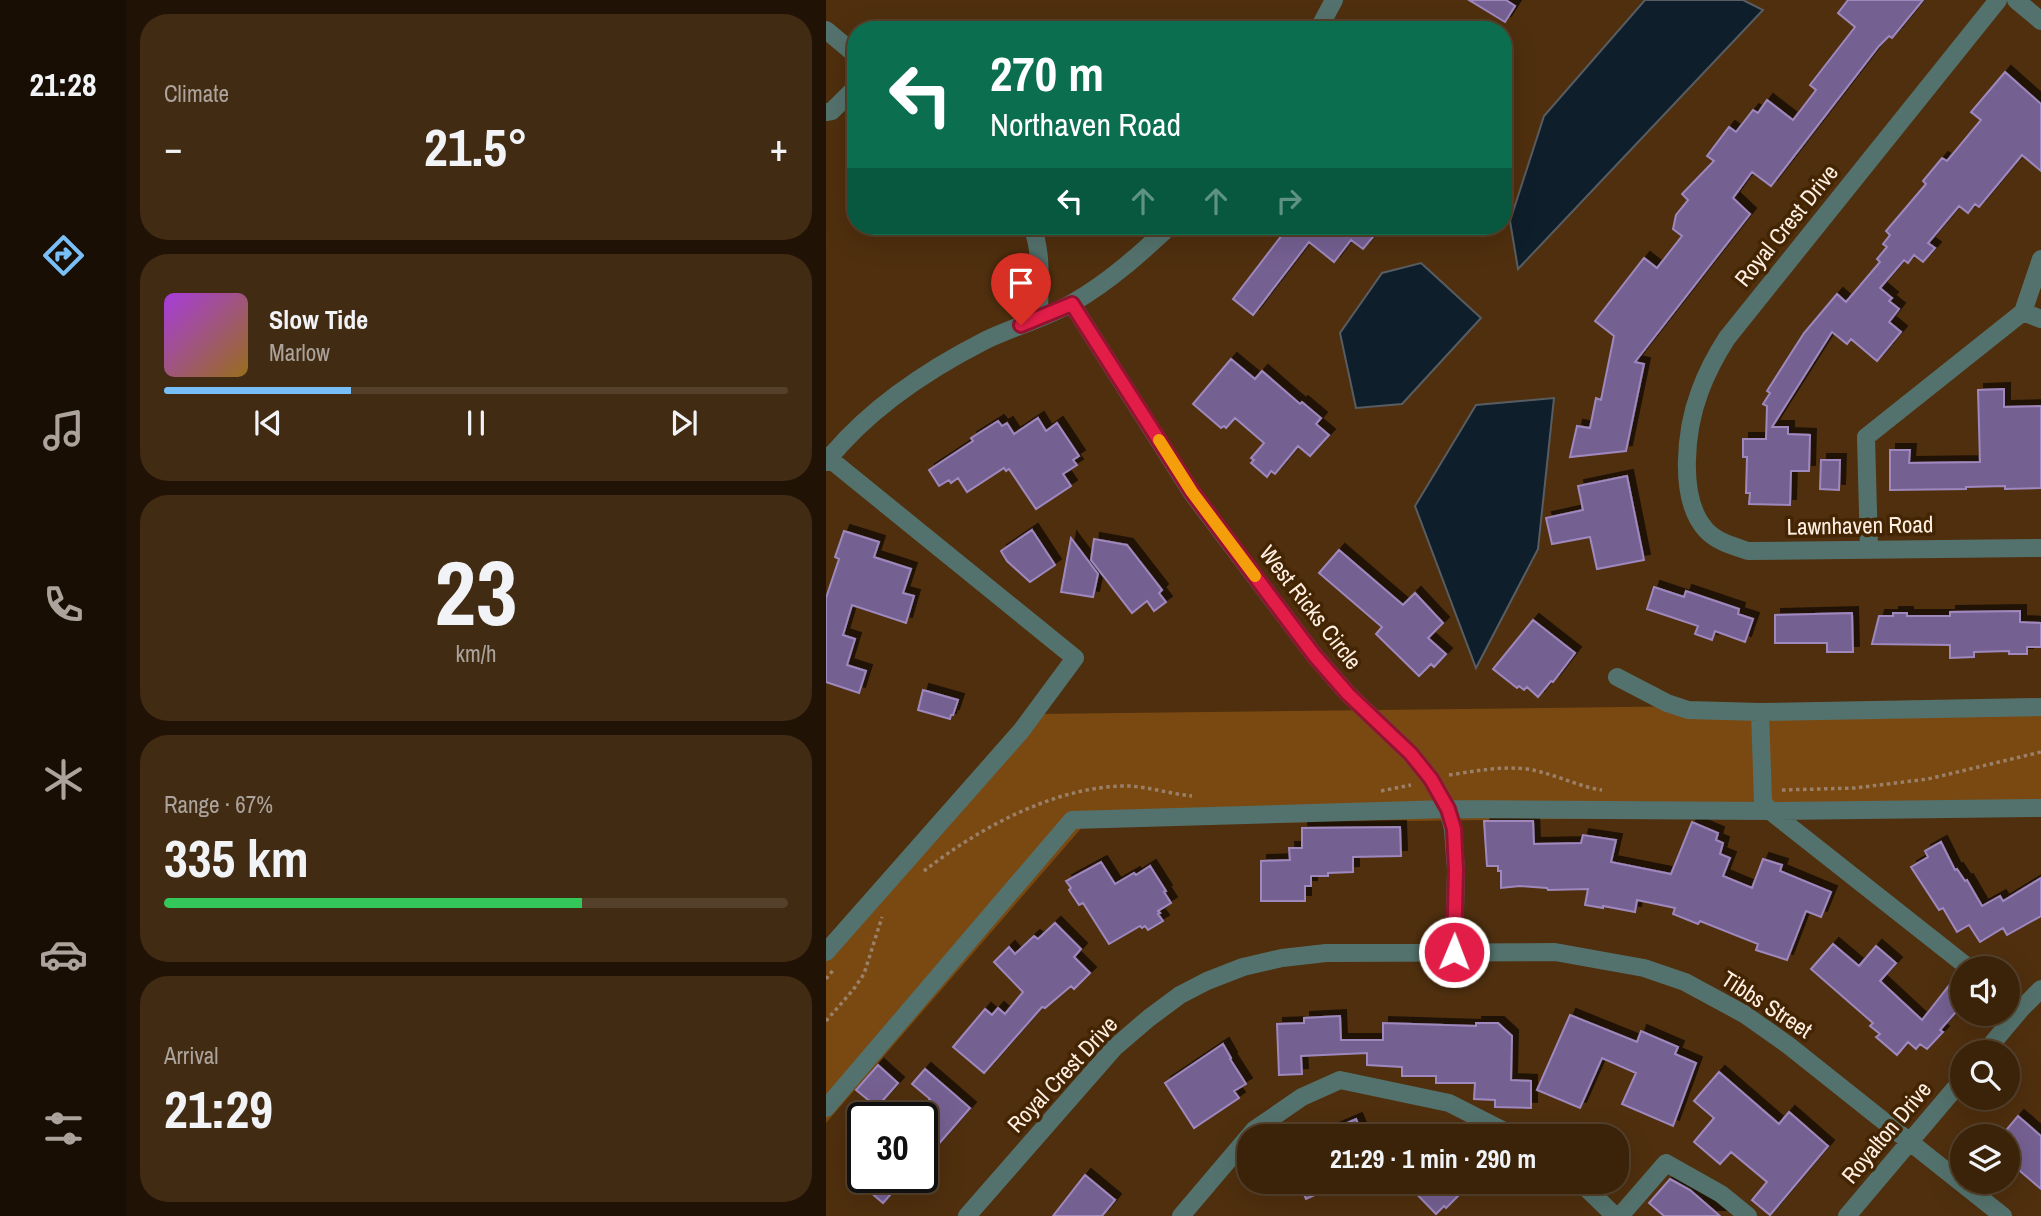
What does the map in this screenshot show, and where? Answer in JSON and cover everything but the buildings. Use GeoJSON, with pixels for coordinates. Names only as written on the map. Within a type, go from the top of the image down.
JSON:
{"type":"FeatureCollection","features":[{"type":"Feature","properties":{"kind":"street"},"geometry":{"type":"LineString","coordinates":[[1323,21],[1334,0]]}},
{"type":"Feature","properties":{"kind":"street","name":"Royal Crest Drive"},"geometry":{"type":"LineString","coordinates":[[1694,512],[1687,486],[1689,432],[1699,393],[1712,363],[1727,338],[1998,0]]}},
{"type":"Feature","properties":{"kind":"street"},"geometry":{"type":"LineString","coordinates":[[2015,0],[2041,21]]}},
{"type":"Feature","properties":{"kind":"street"},"geometry":{"type":"LineString","coordinates":[[826,30],[847,48]]}},
{"type":"Feature","properties":{"kind":"street"},"geometry":{"type":"LineString","coordinates":[[826,113],[832,111],[847,96]]}},
{"type":"Feature","properties":{"kind":"street"},"geometry":{"type":"LineString","coordinates":[[1036,235],[1040,263],[1039,317]]}},
{"type":"Feature","properties":{"kind":"street"},"geometry":{"type":"LineString","coordinates":[[826,952],[1021,732],[1075,658],[827,458],[862,424],[910,386],[987,340],[1072,304],[1109,280],[1160,235]]}},
{"type":"Feature","properties":{"kind":"street"},"geometry":{"type":"LineString","coordinates":[[1869,549],[1866,437],[2023,312],[2041,259]]}},
{"type":"Feature","properties":{"kind":"street","name":"West Ricks Circle"},"geometry":{"type":"LineString","coordinates":[[1072,304],[1192,492],[1314,655],[1348,694],[1411,754],[1431,779],[1448,809],[1454,829],[1454,952]]}},
{"type":"Feature","properties":{"kind":"street"},"geometry":{"type":"LineString","coordinates":[[2023,312],[2041,319]]}},
{"type":"Feature","properties":{"kind":"street","name":"Lawnhaven Road"},"geometry":{"type":"LineString","coordinates":[[1694,512],[1706,530],[1721,542],[1748,551],[2041,548]]}},
{"type":"Feature","properties":{"kind":"street"},"geometry":{"type":"LineString","coordinates":[[1616,677],[1667,703],[1688,710],[1760,712],[2041,707]]}},
{"type":"Feature","properties":{"kind":"street"},"geometry":{"type":"LineString","coordinates":[[1760,712],[1763,802],[1770,811],[1954,956]]}},
{"type":"Feature","properties":{"kind":"street"},"geometry":{"type":"LineString","coordinates":[[826,1108],[1072,820],[1448,809],[1770,811],[2041,808]]}},
{"type":"Feature","properties":{"kind":"street","name":"Royal Crest Drive"},"geometry":{"type":"LineString","coordinates":[[967,1216],[1114,1048],[1149,1018],[1189,990],[1243,967],[1282,958],[1326,953],[1454,952]]}},
{"type":"Feature","properties":{"kind":"street","name":"Tibbs Street"},"geometry":{"type":"LineString","coordinates":[[1454,952],[1555,952],[1644,968],[1685,982],[1744,1014],[1788,1045],[2003,1216]]}},
{"type":"Feature","properties":{"kind":"street"},"geometry":{"type":"LineString","coordinates":[[2020,1001],[2041,989]]}},
{"type":"Feature","properties":{"kind":"street"},"geometry":{"type":"LineString","coordinates":[[1263,1124],[1302,1097],[1340,1080],[1449,1104],[1490,1124]]}},
{"type":"Feature","properties":{"kind":"street","name":"Royalton Drive"},"geometry":{"type":"LineString","coordinates":[[1847,1216],[1950,1094]]}},
{"type":"Feature","properties":{"kind":"street"},"geometry":{"type":"LineString","coordinates":[[1181,1216],[1237,1150]]}},
{"type":"Feature","properties":{"kind":"street"},"geometry":{"type":"LineString","coordinates":[[1593,1194],[1618,1216],[1666,1163],[1721,1194],[1748,1216]]}},
{"type":"Feature","properties":{"kind":"path"},"geometry":{"type":"LineString","coordinates":[[826,1021],[864,974],[884,911]]}},
{"type":"Feature","properties":{"kind":"shaded area"},"geometry":{"type":"Polygon","coordinates":[[[2041,702],[2041,813],[1084,825],[826,1123],[826,955],[1036,714],[2041,702]]]}},
{"type":"Feature","properties":{"kind":"water"},"geometry":{"type":"Polygon","coordinates":[[[1645,0],[1743,0],[1763,10],[1518,269],[1512,215],[1544,116],[1645,0]]]}},
{"type":"Feature","properties":{"kind":"water"},"geometry":{"type":"Polygon","coordinates":[[[1421,263],[1481,318],[1402,404],[1356,408],[1340,333],[1382,273],[1421,263]]]}},
{"type":"Feature","properties":{"kind":"water"},"geometry":{"type":"Polygon","coordinates":[[[1554,398],[1538,549],[1476,668],[1415,506],[1476,405],[1554,398]]]}},
{"type":"Feature","properties":{"kind":"slow traffic"},"geometry":{"type":"LineString","coordinates":[[1159,440],[1192,492],[1255,576]]}},
{"type":"Feature","properties":{"kind":"route"},"geometry":{"type":"LineString","coordinates":[[1021,325],[1072,304],[1192,492],[1314,655],[1348,694],[1411,754],[1431,779],[1448,809],[1454,829],[1454,952]]}}]}
